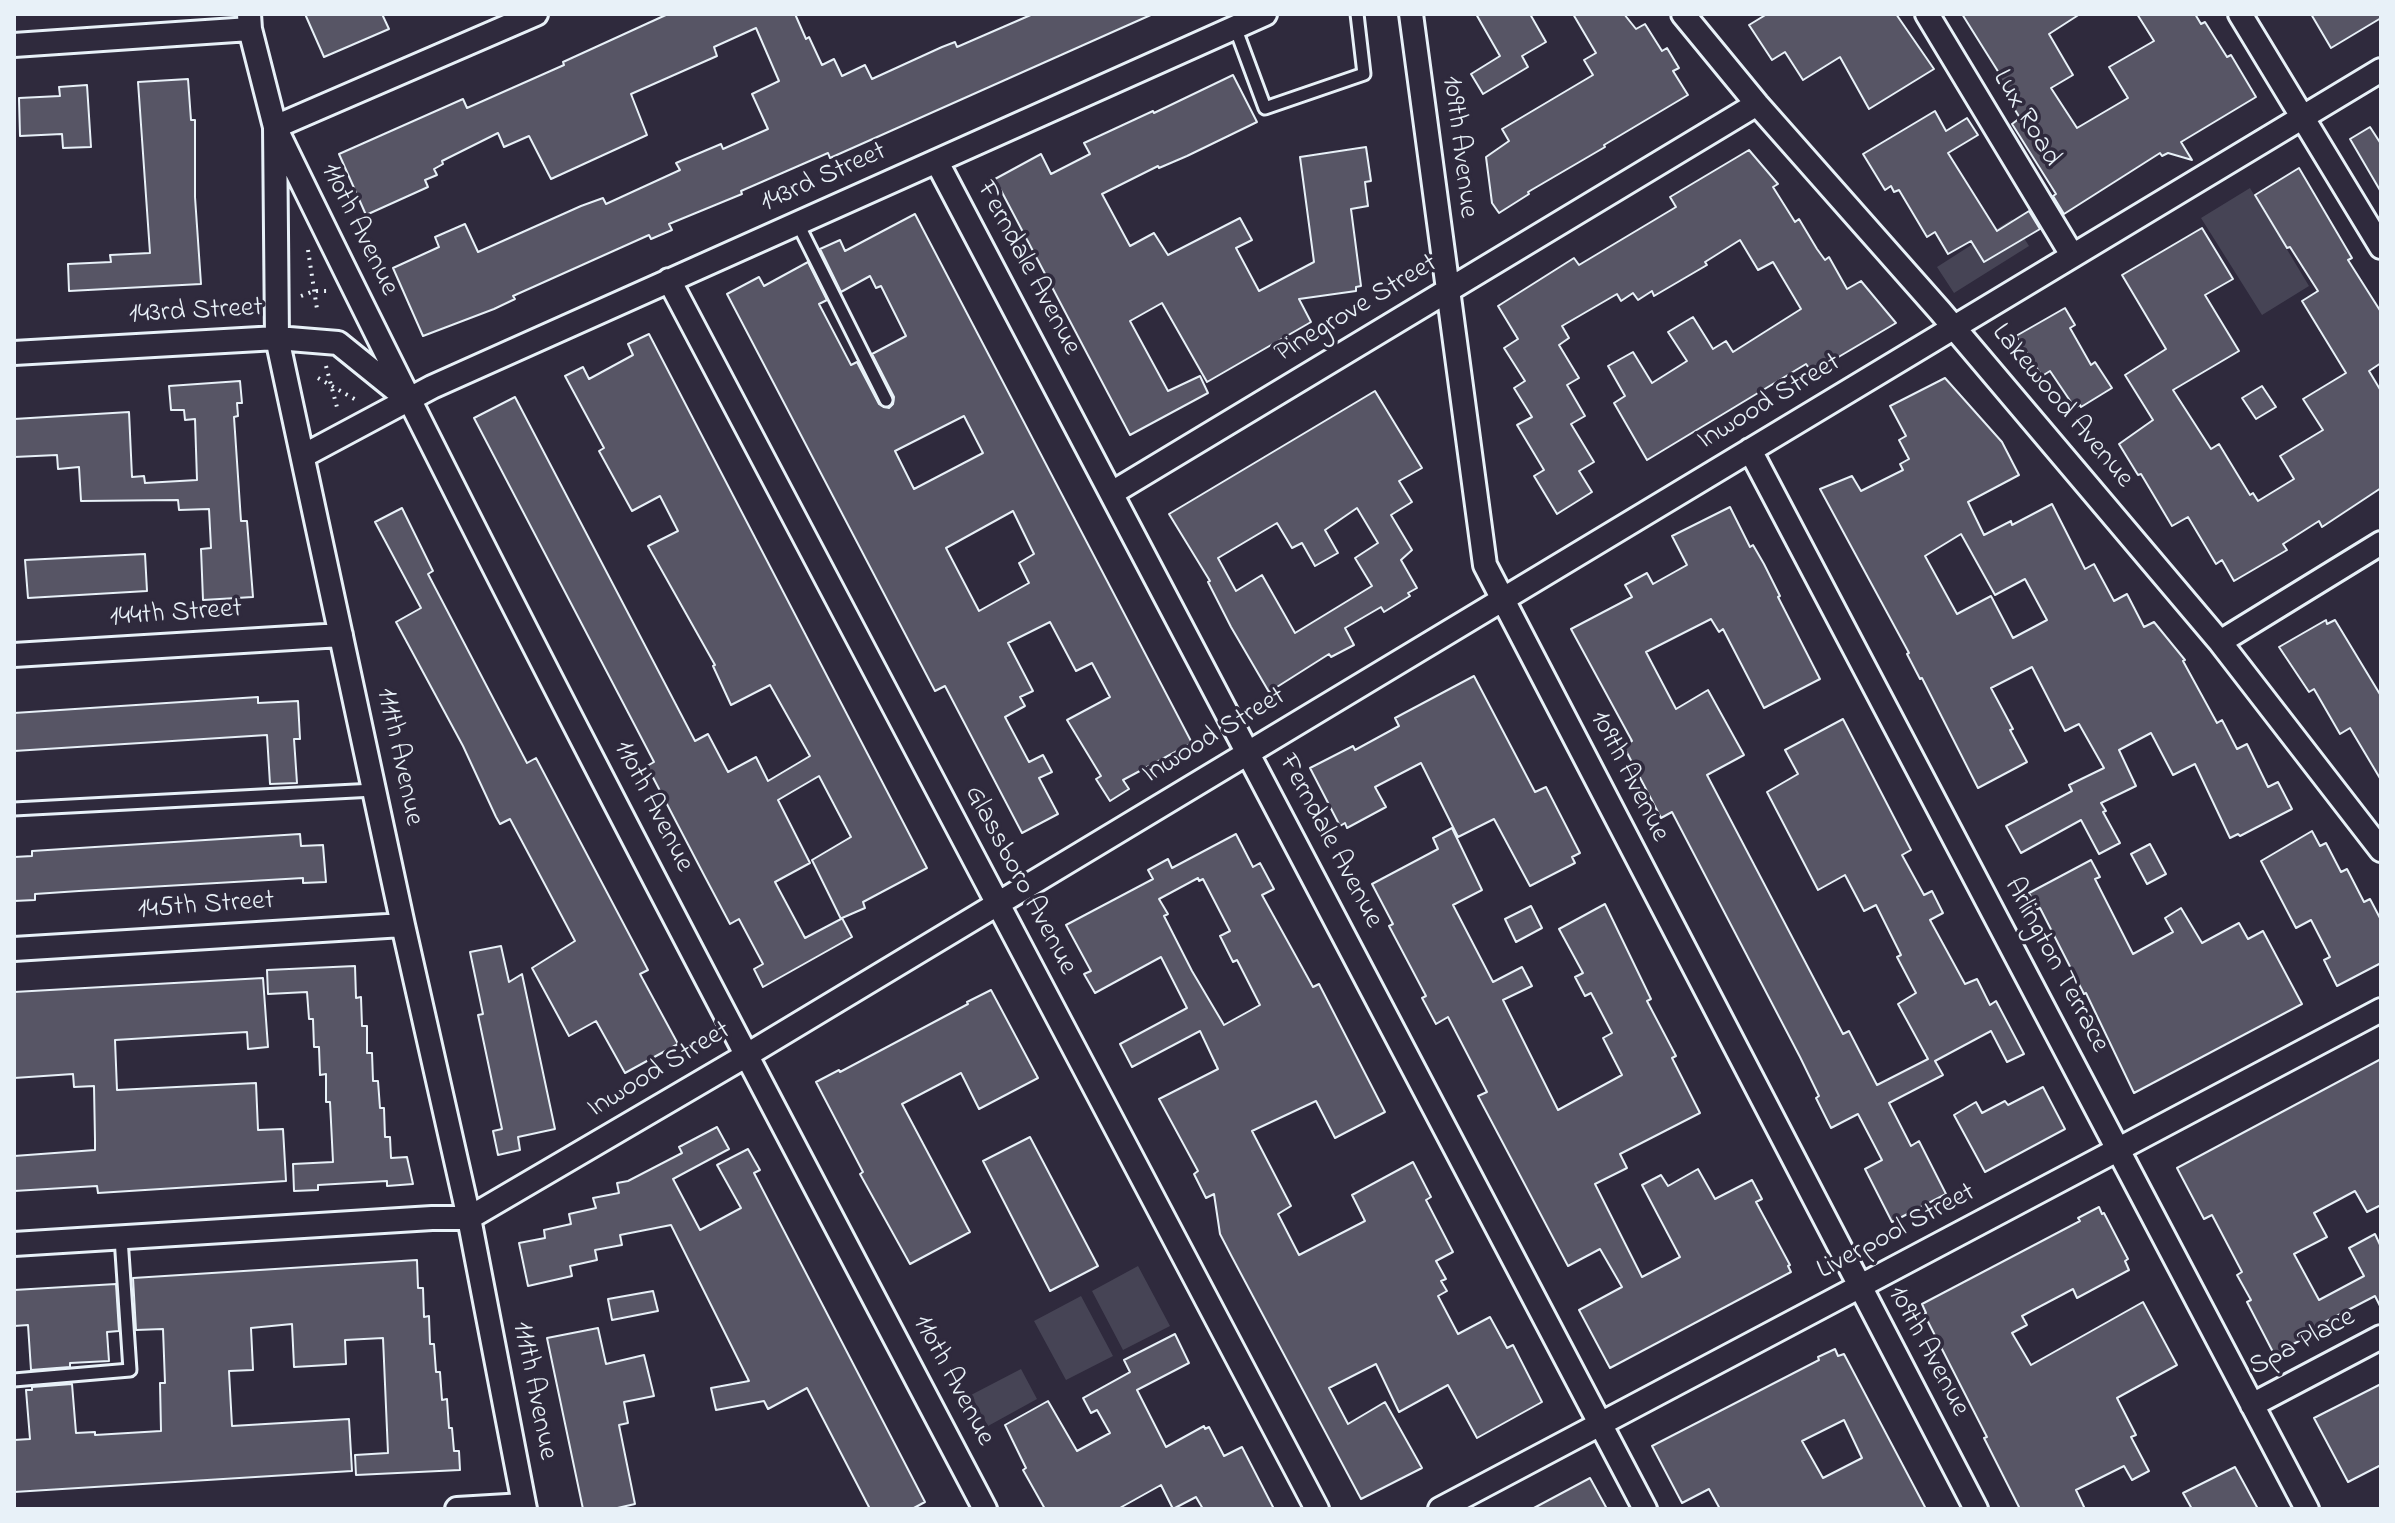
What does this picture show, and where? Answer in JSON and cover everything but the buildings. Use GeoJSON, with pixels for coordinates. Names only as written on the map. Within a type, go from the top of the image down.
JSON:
{"type":"FeatureCollection","features":[{"type":"Feature","properties":{"kind":"street"},"geometry":{"type":"LineString","coordinates":[[275,127],[536,14]]}},
{"type":"Feature","properties":{"kind":"street","name":"143rd Street"},"geometry":{"type":"LineString","coordinates":[[303,456],[447,380],[1265,14]]}},
{"type":"Feature","properties":{"kind":"street","name":"109th Avenue"},"geometry":{"type":"LineString","coordinates":[[1411,14],[1485,565],[1976,1509]]}},
{"type":"Feature","properties":{"kind":"street","name":"Lux Road"},"geometry":{"type":"LineString","coordinates":[[1927,14],[2072,255]]}},
{"type":"Feature","properties":{"kind":"street"},"geometry":{"type":"LineString","coordinates":[[2240,14],[2381,247]]}},
{"type":"Feature","properties":{"kind":"street","name":"Lakewood Avenue"},"geometry":{"type":"LineString","coordinates":[[1686,15],[1757,104],[1954,327],[2220,642],[2381,850]]}},
{"type":"Feature","properties":{"kind":"street"},"geometry":{"type":"LineString","coordinates":[[14,45],[249,22]]}},
{"type":"Feature","properties":{"kind":"street","name":"111th Avenue"},"geometry":{"type":"LineString","coordinates":[[249,22],[275,127],[277,338],[469,1218],[524,1507]]}},
{"type":"Feature","properties":{"kind":"street","name":"Inwood Street"},"geometry":{"type":"LineString","coordinates":[[14,1244],[469,1218],[747,1055],[2381,70]]}},
{"type":"Feature","properties":{"kind":"street","name":"Pinegrove Street"},"geometry":{"type":"LineString","coordinates":[[1112,493],[1757,104]]}},
{"type":"Feature","properties":{"kind":"street","name":"110th Avenue"},"geometry":{"type":"LineString","coordinates":[[275,127],[408,400],[985,1509]]}},
{"type":"Feature","properties":{"kind":"street","name":"Ferndale Avenue"},"geometry":{"type":"LineString","coordinates":[[937,162],[1645,1509]]}},
{"type":"Feature","properties":{"kind":"street","name":"Glassboro Avenue"},"geometry":{"type":"LineString","coordinates":[[669,280],[1317,1509]]}},
{"type":"Feature","properties":{"kind":"street","name":"143rd Street"},"geometry":{"type":"LineString","coordinates":[[14,353],[277,338],[338,343],[408,400]]}},
{"type":"Feature","properties":{"kind":"street","name":"Arlington Terrace"},"geometry":{"type":"LineString","coordinates":[[1750,450],[2307,1509]]}},
{"type":"Feature","properties":{"kind":"street"},"geometry":{"type":"LineString","coordinates":[[2220,642],[2381,543]]}},
{"type":"Feature","properties":{"kind":"street","name":"144th Street"},"geometry":{"type":"LineString","coordinates":[[14,655],[341,635]]}},
{"type":"Feature","properties":{"kind":"street","name":"145th Street"},"geometry":{"type":"LineString","coordinates":[[14,949],[403,925]]}},
{"type":"Feature","properties":{"kind":"street","name":"Liverpool Street"},"geometry":{"type":"LineString","coordinates":[[1440,1509],[2381,1010]]}},
{"type":"Feature","properties":{"kind":"street","name":"Spa Place"},"geometry":{"type":"LineString","coordinates":[[2252,1405],[2381,1337]]}},
{"type":"Feature","properties":{"kind":"street"},"geometry":{"type":"LineString","coordinates":[[457,1509],[524,1507]]}},
{"type":"Feature","properties":{"kind":"lane"},"geometry":{"type":"LineString","coordinates":[[1235,27],[1265,108],[1364,74],[1357,14]]}},
{"type":"Feature","properties":{"kind":"lane"},"geometry":{"type":"LineString","coordinates":[[798,224],[886,400]]}},
{"type":"Feature","properties":{"kind":"lane"},"geometry":{"type":"LineString","coordinates":[[14,809],[374,790]]}},
{"type":"Feature","properties":{"kind":"lane"},"geometry":{"type":"LineString","coordinates":[[14,1380],[130,1370],[121,1238]]}},
{"type":"Feature","properties":{"kind":"path"},"geometry":{"type":"LineString","coordinates":[[307,246],[317,309]]}},
{"type":"Feature","properties":{"kind":"path"},"geometry":{"type":"LineString","coordinates":[[301,296],[314,291],[329,291]]}},
{"type":"Feature","properties":{"kind":"path"},"geometry":{"type":"LineString","coordinates":[[326,366],[340,421]]}},
{"type":"Feature","properties":{"kind":"path"},"geometry":{"type":"LineString","coordinates":[[318,378],[370,408]]}},
{"type":"Feature","properties":{"kind":"shaded area"},"geometry":{"type":"Polygon","coordinates":[[[2250,188],[2309,286],[2262,315],[2201,218],[2250,188]]]}},
{"type":"Feature","properties":{"kind":"shaded area"},"geometry":{"type":"Polygon","coordinates":[[[2012,219],[2029,246],[1954,293],[1937,267],[2012,219]]]}},
{"type":"Feature","properties":{"kind":"shaded area"},"geometry":{"type":"Polygon","coordinates":[[[1138,1266],[1170,1326],[1123,1350],[1092,1291],[1138,1266]]]}},
{"type":"Feature","properties":{"kind":"shaded area"},"geometry":{"type":"Polygon","coordinates":[[[1081,1296],[1113,1356],[1066,1380],[1034,1321],[1081,1296]]]}},
{"type":"Feature","properties":{"kind":"shaded area"},"geometry":{"type":"Polygon","coordinates":[[[1021,1369],[1037,1399],[988,1426],[971,1395],[1021,1369]]]}}]}
